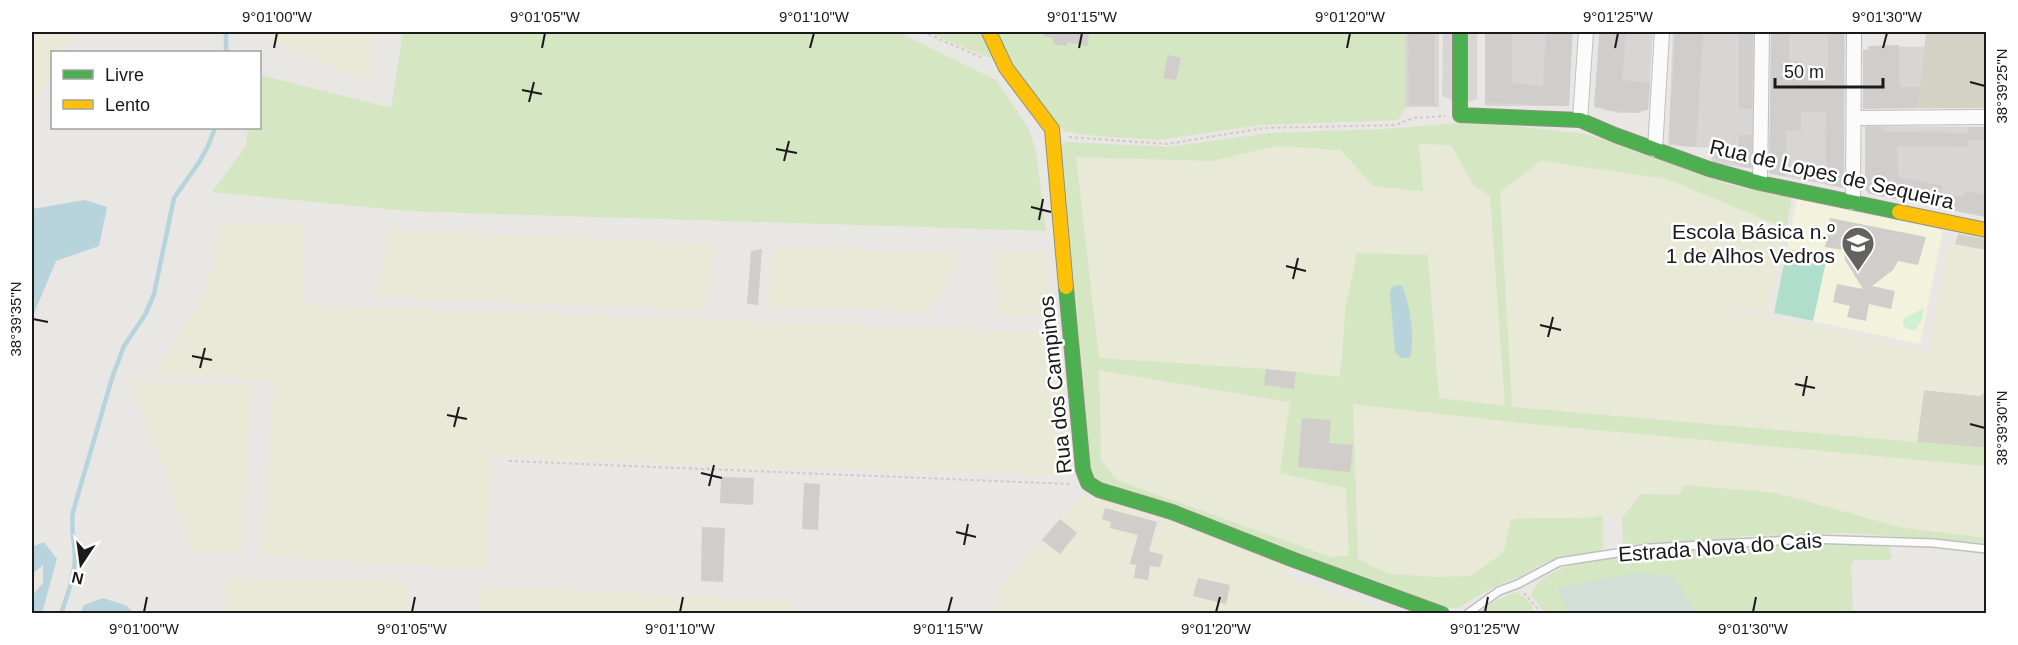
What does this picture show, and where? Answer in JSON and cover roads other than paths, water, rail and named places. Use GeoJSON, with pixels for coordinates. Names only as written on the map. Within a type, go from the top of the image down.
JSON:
{"type":"FeatureCollection","features":[{"type":"Feature","properties":{"kind":"street","name":"Rua dos Campinos"},"geometry":{"type":"LineString","coordinates":[[989,32],[1006,68],[1052,129],[1081,453],[1084,477],[1088,484],[1172,512],[1442,614]]}},
{"type":"Feature","properties":{"kind":"street","name":"Rua de Lopes de Sequeira"},"geometry":{"type":"LineString","coordinates":[[1460,32],[1460,115],[1580,120],[1709,169],[1760,183],[1986,230]]}},
{"type":"Feature","properties":{"kind":"street"},"geometry":{"type":"LineString","coordinates":[[1580,120],[1586,32]]}},
{"type":"Feature","properties":{"kind":"street"},"geometry":{"type":"LineString","coordinates":[[1655,150],[1662,32]]}},
{"type":"Feature","properties":{"kind":"street"},"geometry":{"type":"LineString","coordinates":[[1760,183],[1762,32]]}},
{"type":"Feature","properties":{"kind":"street"},"geometry":{"type":"LineString","coordinates":[[1853,203],[1854,32]]}},
{"type":"Feature","properties":{"kind":"street"},"geometry":{"type":"LineString","coordinates":[[1855,118],[1986,117]]}},
{"type":"Feature","properties":{"kind":"lane","name":"Estrada Nova do Cais"},"geometry":{"type":"LineString","coordinates":[[1467,614],[1499,591],[1518,584],[1559,562],[1648,548],[1809,539],[1933,543],[1986,549]]}},
{"type":"Feature","properties":{"kind":"water"},"geometry":{"type":"Polygon","coordinates":[[[85,200],[107,207],[99,246],[56,261],[33,316],[32,337],[32,209],[85,200]]]}},
{"type":"Feature","properties":{"kind":"water"},"geometry":{"type":"Polygon","coordinates":[[[1402,286],[1409,312],[1412,332],[1410,358],[1402,358],[1395,352],[1390,293],[1392,287],[1402,286]]]}},
{"type":"Feature","properties":{"kind":"water"},"geometry":{"type":"Polygon","coordinates":[[[44,542],[57,559],[42,613],[32,613],[32,596],[43,583],[43,565],[32,574],[32,547],[44,542]]]}},
{"type":"Feature","properties":{"kind":"water"},"geometry":{"type":"Polygon","coordinates":[[[103,598],[127,606],[134,613],[81,613],[84,605],[103,598]]]}},
{"type":"Feature","properties":{"kind":"waterway"},"geometry":{"type":"LineString","coordinates":[[226,32],[226,51]]}},
{"type":"Feature","properties":{"kind":"waterway"},"geometry":{"type":"LineString","coordinates":[[61,614],[74,566],[73,512],[112,378],[124,346],[145,315],[154,294],[174,198],[200,161],[215,129]]}},
{"type":"Feature","properties":{"kind":"place","name":"Escola Básica n.º 1 de Alhos Vedros"},"geometry":{"type":"Point","coordinates":[1858,272]}}]}
